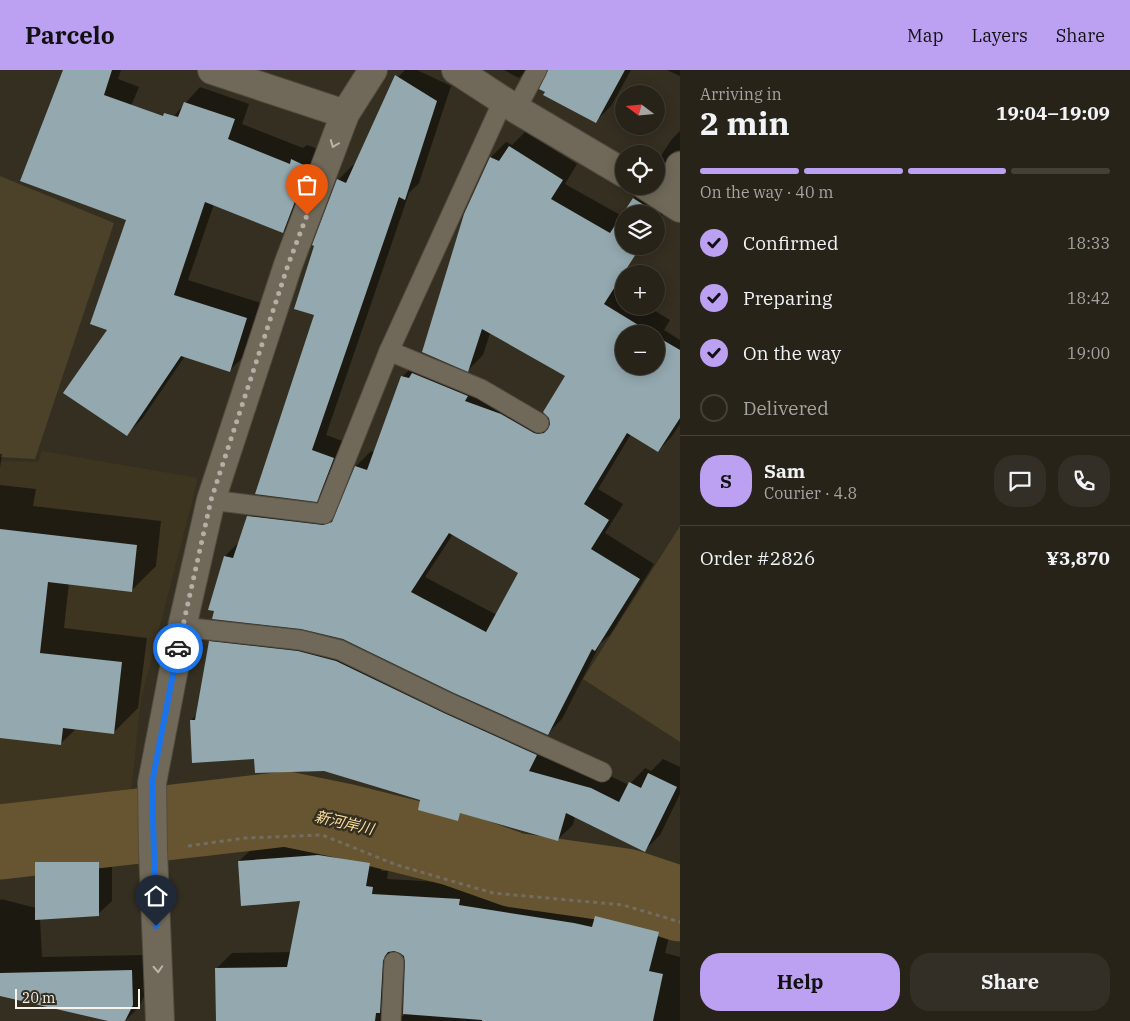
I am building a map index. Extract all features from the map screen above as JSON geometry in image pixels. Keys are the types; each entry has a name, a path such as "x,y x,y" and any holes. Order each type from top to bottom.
{"street":[{"path":"212,70 345,114"},
{"path":"160,1021 152,850 152,783 182,627 211,500 288,265 345,114 373,70"},
{"path":"456,70 510,105 615,168"},
{"path":"664,198 680,166"}],"lane":[{"path":"211,500 324,514 389,351 510,105 537,70"},
{"path":"389,351 481,389 538,423"},
{"path":"182,627 300,640 340,650 449,703 602,772"},
{"path":"391,1021 394,962"}],"path":[{"path":"152,850 245,838 322,835 397,865 493,893 623,905 680,922"}],"shaded area":[{"path":"0,176 114,223 35,459 0,457"},
{"path":"42,451 198,478 141,699 130,802 78,810 26,814 0,810 0,461 38,462"},
{"path":"680,526 680,742 583,679"}],"building":[{"path":"63,70 112,70 104,95 163,116 164,113 178,117 184,102 235,119 228,139 290,164 291,159 308,167 283,233 205,202 174,295 247,318 230,372 181,356 127,436 63,393 107,330 90,324 126,220 20,181"},
{"path":"548,70 625,70 615,85 596,123 543,95 545,92 539,89"},
{"path":"395,75 437,101 405,200 399,197 312,450 334,458 317,502 255,494 314,315 294,309 314,246 312,245 337,179 346,183"},
{"path":"509,146 563,180 551,199 610,233 615,225 615,255 635,255 629,265 615,265 615,287 604,304 615,311 615,315 622,315 638,325 615,325 615,375 665,375 665,341 680,350 680,418 658,452 627,433 584,504 609,520 591,549 640,579 595,651 592,649 548,735 454,693 343,639 301,629 212,619 214,611 208,610 224,556 233,558 247,516 323,525 332,522 355,466 367,470 401,376 409,378 412,373 468,396 465,401 501,414 534,433 544,433 548,429 550,424 549,418 543,412 565,376 482,329 468,372 422,352 464,214 490,157 499,161","holes":["449,533 518,573 486,632 411,592"]},
{"path":"633,198 644,205 628,205"},
{"path":"0,529 137,545 132,592 48,582 40,653 122,662 114,734 63,728 61,745 0,738"},
{"path":"209,641 298,651 336,661 537,755 529,771 591,788 619,802 629,782 641,788 648,773 677,787 645,852 566,813 558,841 460,813 458,821 418,810 420,800 324,771 255,773 254,759 192,763 190,720 195,720"},
{"path":"318,855 370,863 366,886 373,887 372,894 460,899 459,905 592,927 595,916 659,932 649,971 663,974 653,1021 482,1021 403,1014 405,962 404,956 394,951 388,952 383,961 380,1013 376,1013 375,1021 216,1021 215,968 287,967 300,901 241,906 238,861"},
{"path":"35,862 99,862 99,916 35,920"},
{"path":"132,970 133,1005 125,1021 108,1021 0,996 0,973"}],"waterway":[{"name":"新河岸川","path":"0,842 286,809 344,821 452,848 514,870 626,886 680,904"}],"way so far":[{"path":"178,648 211,500 288,265 307,215"}],"route":[{"path":"156,926 152,850 152,783 178,648"}]}
